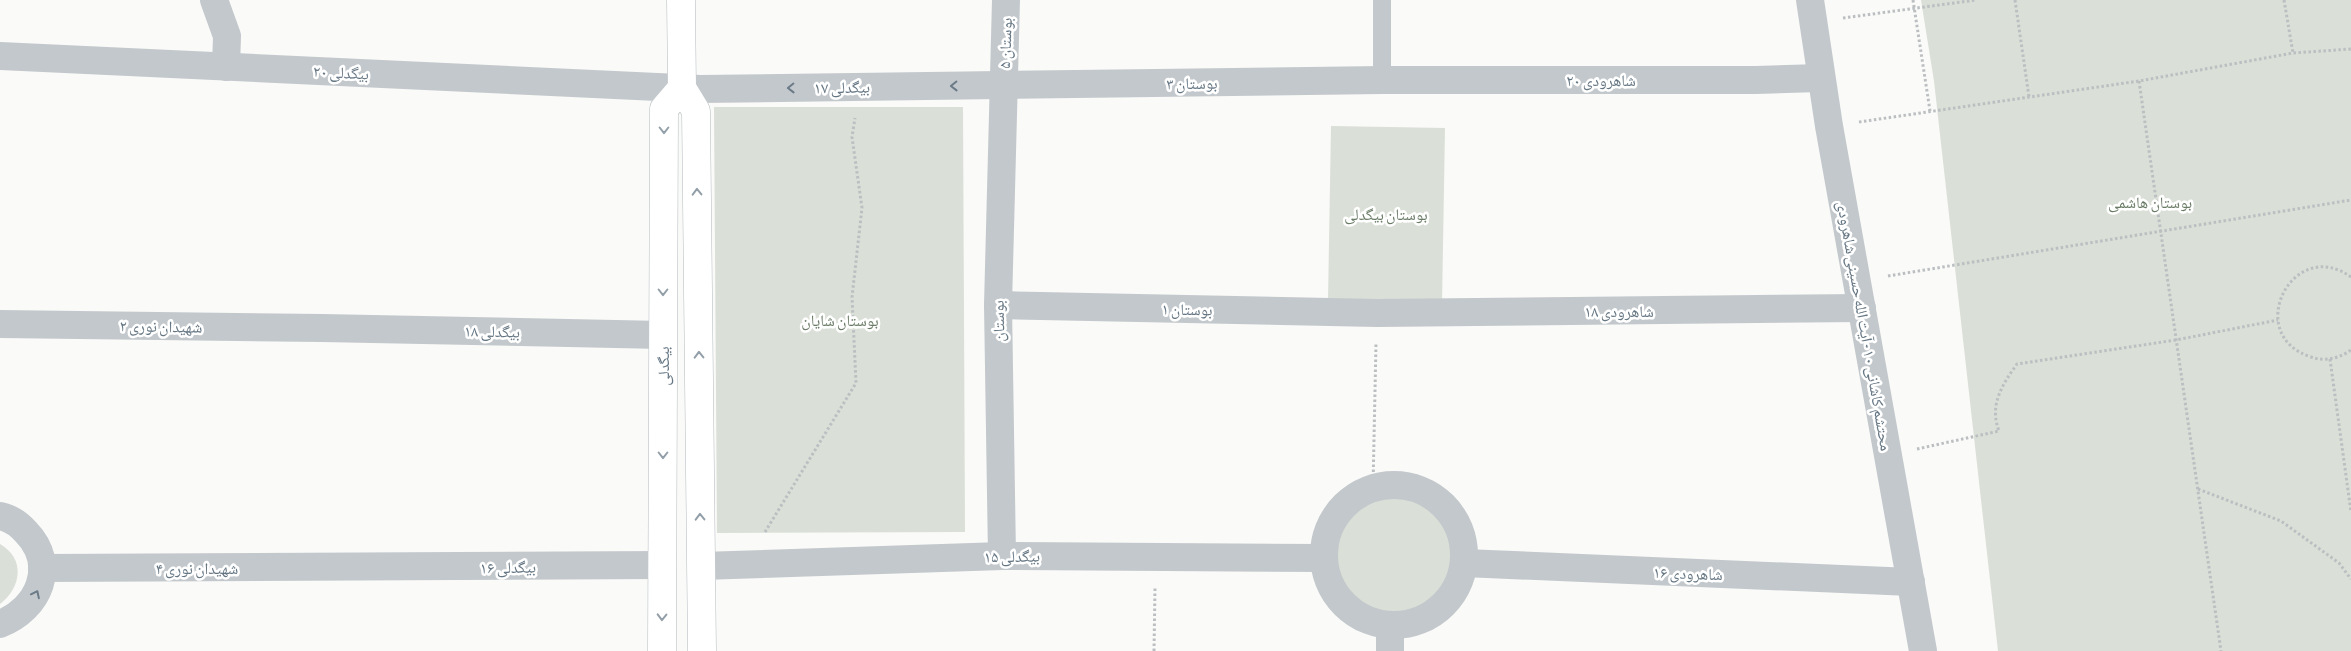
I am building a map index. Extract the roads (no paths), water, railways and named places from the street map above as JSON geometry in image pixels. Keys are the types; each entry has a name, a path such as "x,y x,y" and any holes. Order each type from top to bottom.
{"main road":[{"path":"680,0 682,88 696,111 702,651"},
{"name":"بیگدلی","path":"662,651 664,109 682,88"},
{"path":"663,565 701,566"}],"street":[{"path":"214,0 227,36 226,67"},
{"name":"بوستان ۵","path":"1003,86 1006,0"},
{"name":"محتشم کاشانی ۱۰ - آیت الله حسینی شاهرودی","path":"1812,11 1820,78 1923,651"},
{"name":"بیگدلی ۲۰","path":"0,56 682,88"},
{"name":"شاهرودی ۲۰","path":"1382,80 1756,80 1820,78"},
{"name":"بوستان ۳","path":"1003,86 1382,80"},
{"name":"بیگدلی ۱۷","path":"682,88 1003,86"},
{"name":"بوستان","path":"1002,556 998,305 1003,86"},
{"name":"بوستان ۱","path":"998,305 1377,313"},
{"name":"شاهرودی ۱۸","path":"1377,313 1862,308"},
{"name":"شهیدان نوری ۲","path":"0,324 322,328"},
{"name":"بیگدلی ۱۸","path":"322,328 663,335"},
{"path":"1396,484 1419,489 1439,500 1454,518 1463,540 1464,563 1458,586 1444,605 1425,618 1403,625 1390,638 1379,624 1358,616 1340,601 1328,580 1323,558 1326,535 1336,514 1352,498 1373,487 1396,484"},
{"path":"0,516 21,526 33,539 41,556 42,568 38,592 28,607 14,618 0,624"},
{"name":"بیگدلی ۱۵","path":"701,566 1002,556 1323,558"},
{"name":"شاهرودی ۱۶","path":"1464,563 1911,582"},
{"name":"بیگدلی ۱۶","path":"352,568 663,565"},
{"name":"شهیدان نوری ۴","path":"42,568 352,568"}],"lane":[{"path":"1382,0 1382,80"}],"park label":[{"name":"بوستان هاشمی","path":"2150,202"},
{"name":"بوستان بیگدلی","path":"1386,214"},
{"name":"بوستان شایان","path":"840,320"}]}
